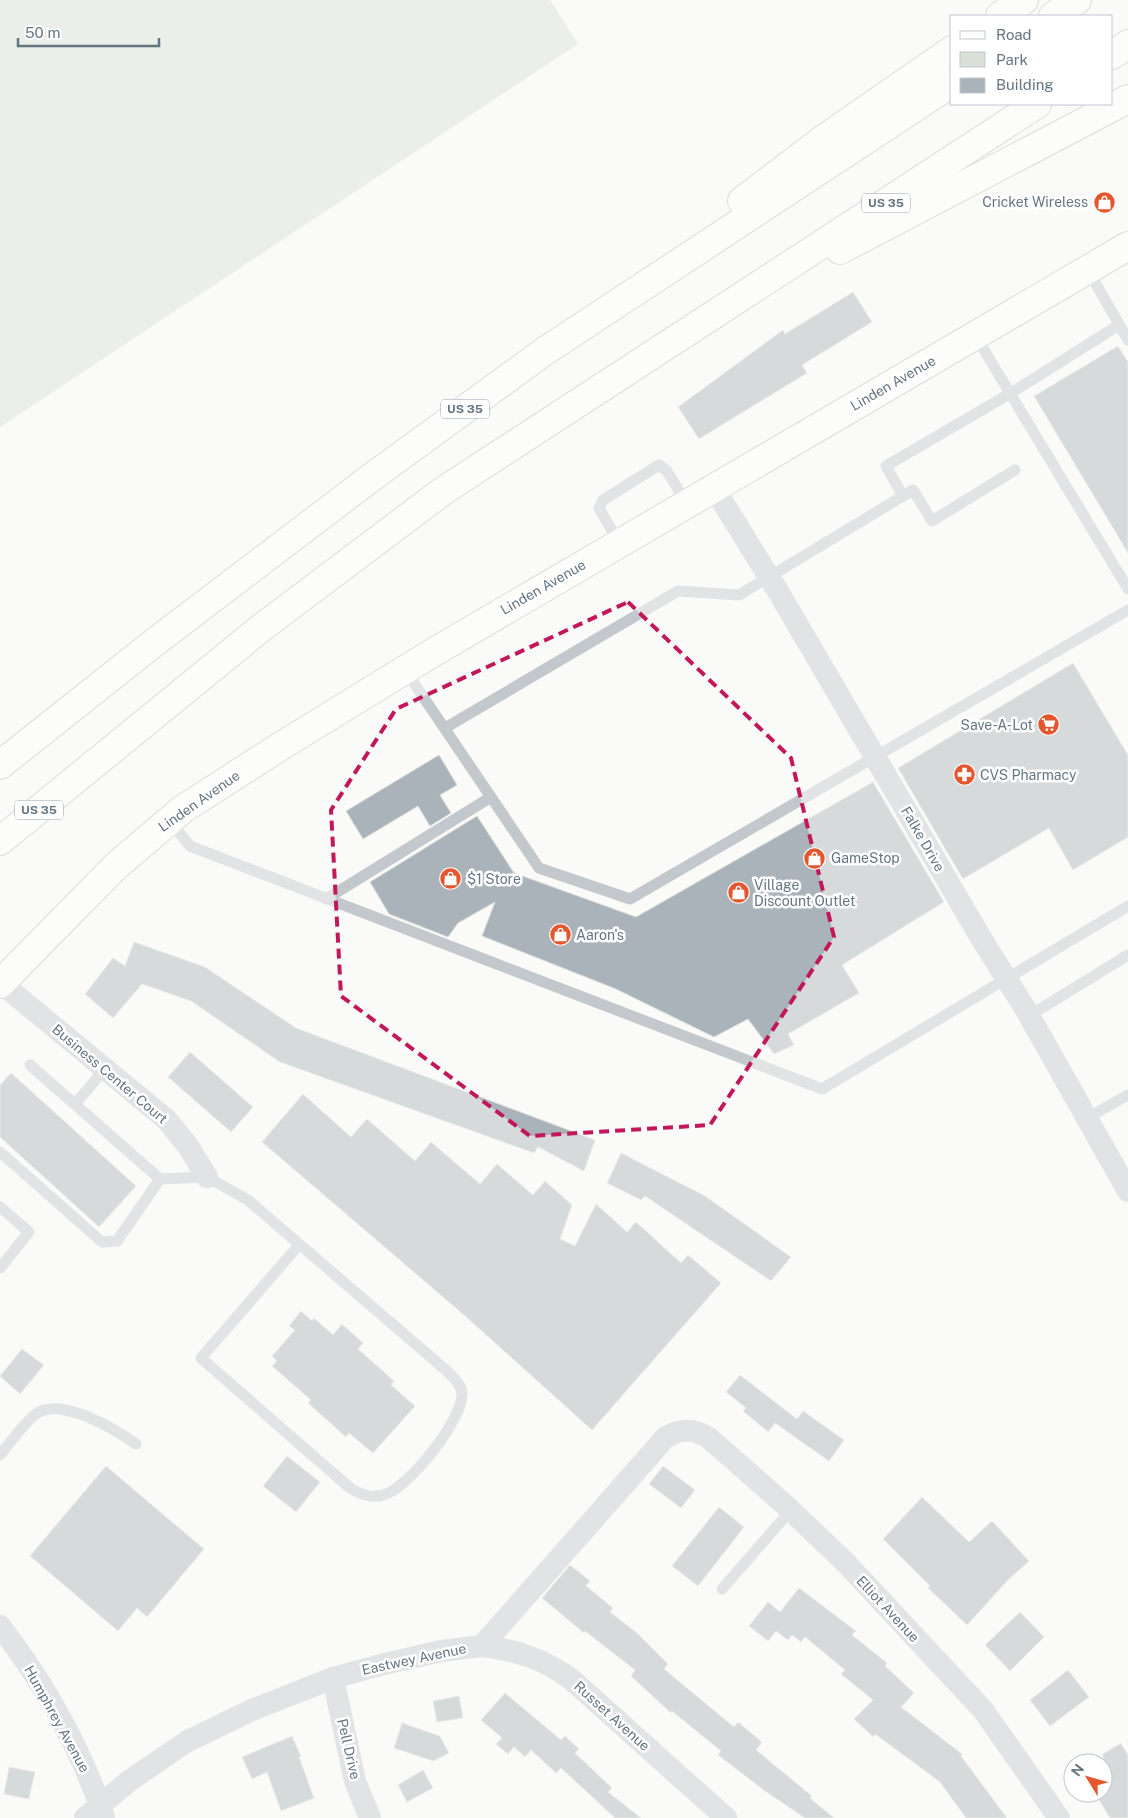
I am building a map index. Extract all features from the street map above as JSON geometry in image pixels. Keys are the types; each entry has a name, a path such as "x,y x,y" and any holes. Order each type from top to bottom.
{"main road":[{"path":"1002,15 1024,0"},
{"path":"1054,15 1077,0"},
{"path":"1113,54 1128,44"},
{"path":"545,351 825,138 950,51"},
{"name":"US 35","path":"0,765 155,642 372,477 545,351 950,84"},
{"path":"735,302 874,234 1128,99"},
{"name":"US 35","path":"0,841 261,628 442,491 1035,105"},
{"name":"Linden Avenue","path":"0,984 92,888 140,843 169,820 281,746 405,669 1128,246"}],"street":[{"name":"Falke Drive","path":"714,488 1029,1016 1128,1191"},
{"name":"Business Center Court","path":"0,984 167,1120 188,1146 207,1177"},
{"name":"Elliot Avenue","path":"688,1430 700,1432 709,1438 791,1510 845,1562 983,1710 1059,1818"},
{"name":"Eastwey Avenue","path":"96,1814 186,1742 252,1710 333,1678 422,1656 482,1646 665,1438 674,1432 688,1430"},
{"name":"Humphrey Avenue","path":"4,1639 30,1668 82,1759 96,1814"},
{"name":"Russet Avenue","path":"482,1646 510,1649 532,1656 565,1674 726,1818"},
{"name":"Pell Drive","path":"333,1678 355,1781 370,1818"}],"lane":[{"path":"1088,270 1128,340"},
{"path":"903,496 886,466 1010,394 1119,325"},
{"path":"976,336 1128,589"},
{"path":"619,544 599,508 603,500 659,465 667,471 687,504"},
{"path":"445,728 678,591 739,595 914,490 932,521 1015,470"},
{"path":"405,669 539,868 630,899 1128,610"},
{"path":"326,899 491,797"},
{"path":"169,820 190,846 822,1089 1128,906"},
{"path":"1029,1016 1128,955"},
{"path":"30,1065 160,1179 207,1177 248,1200 298,1246 447,1371 457,1382 462,1391 457,1417 409,1478 387,1494 373,1497 362,1495 350,1488 200,1358 298,1246"},
{"path":"75,1104 105,1069"},
{"path":"1087,1118 1128,1095"},
{"path":"0,1152 102,1242 117,1241 160,1179"},
{"path":"0,1207 29,1232 0,1268"},
{"path":"0,1455 37,1413 62,1407 116,1430 136,1444"},
{"path":"722,1589 791,1510"}],"highlighted area":[{"path":"628,602 791,758 834,937 710,1125 530,1136 341,996 331,810 396,709"}],"green space":[{"path":"0,0 550,0 578,44 0,427"}],"building":[{"path":"853,292 872,322 802,365 807,373 699,439 678,407 783,330 785,334"},
{"path":"1118,346 1128,362 1128,553 1034,396"},
{"path":"1073,663 1128,755 1128,837 1073,870 1049,828 963,879 898,768"},
{"path":"439,755 457,785 440,795 451,813 430,826 418,806 363,839 346,811"},
{"path":"873,782 944,902 842,965 859,993 788,1034 794,1045 774,1054 748,1019 714,1037 616,989 482,936 495,902 458,923 448,937 389,914 370,882 477,816 514,873 636,917"},
{"path":"134,942 205,967 296,1028 595,1140 584,1171 538,1147 534,1153 280,1062 191,1001 142,984 113,1018 85,994 113,958 125,966"},
{"path":"190,1052 253,1107 231,1132 168,1077"},
{"path":"11,1073 136,1186 99,1227 0,1137 0,1085"},
{"path":"303,1094 351,1137 367,1119 415,1161 431,1142 480,1184 497,1164 533,1195 545,1181 572,1205 560,1239 575,1246 596,1204 627,1232 636,1222 681,1263 688,1255 721,1283 592,1430 464,1315 262,1142"},
{"path":"621,1153 705,1196 791,1257 771,1281 645,1196 641,1200 607,1183"},
{"path":"301,1311 312,1321 314,1318 333,1335 342,1324 363,1343 358,1349 394,1381 391,1385 415,1406 373,1453 349,1433 346,1437 308,1403 311,1400 272,1366 277,1361 272,1356 295,1330 289,1326"},
{"path":"22,1349 44,1365 20,1394 0,1376"},
{"path":"740,1375 797,1419 803,1411 844,1440 829,1461 775,1423 768,1432 743,1411 746,1408 726,1392"},
{"path":"287,1456 320,1482 296,1512 263,1486"},
{"path":"106,1466 204,1549 147,1617 137,1608 118,1631 30,1556"},
{"path":"663,1466 695,1490 681,1508 649,1484"},
{"path":"922,1497 969,1542 992,1521 1029,1561 1007,1581 967,1625 928,1588 930,1586 883,1539"},
{"path":"719,1507 744,1527 698,1586 672,1566"},
{"path":"570,1565 590,1581 586,1586 613,1608 610,1612 637,1633 668,1664 664,1669 734,1727 738,1722 762,1742 756,1750 812,1796 810,1798 834,1818 805,1818 765,1791 718,1755 721,1751 672,1711 671,1713 631,1676 635,1670 585,1631 584,1633 542,1598"},
{"path":"799,1588 856,1631 852,1635 887,1663 885,1666 914,1693 901,1707 962,1754 961,1756 1007,1818 966,1818 940,1782 875,1734 873,1737 854,1719 873,1700 841,1674 845,1670 805,1637 801,1642 792,1635 788,1640 776,1631 768,1641 749,1626 768,1602 780,1612"},
{"path":"1020,1612 1044,1637 1010,1671 985,1645"},
{"path":"1068,1670 1089,1697 1050,1726 1030,1700"},
{"path":"505,1693 561,1740 565,1736 579,1749 575,1753 612,1788 608,1792 641,1818 615,1818 561,1768 556,1773 531,1750 525,1757 514,1747 508,1754 496,1744 502,1738 481,1720"},
{"path":"459,1696 463,1718 437,1722 433,1701"},
{"path":"402,1723 440,1736 449,1753 433,1761 394,1748"},
{"path":"292,1736 301,1756 299,1757 314,1798 281,1811 267,1772 252,1779 242,1757"},
{"path":"1121,1743 1128,1755 1128,1818 1110,1818 1101,1803 1113,1803 1113,1753 1105,1753"},
{"path":"9,1767 35,1772 29,1799 4,1794"},
{"path":"423,1770 433,1788 407,1802 398,1785"}],"place":[{"name":"Cricket Wireless","path":"1104,202"},
{"name":"Save-A-Lot","path":"1049,725"},
{"name":"CVS Pharmacy","path":"964,775"},
{"name":"GameStop","path":"815,858"},
{"name":"$1 Store","path":"451,879"},
{"name":"Village Discount Outlet","path":"738,893"},
{"name":"Aaron's","path":"560,935"}]}
